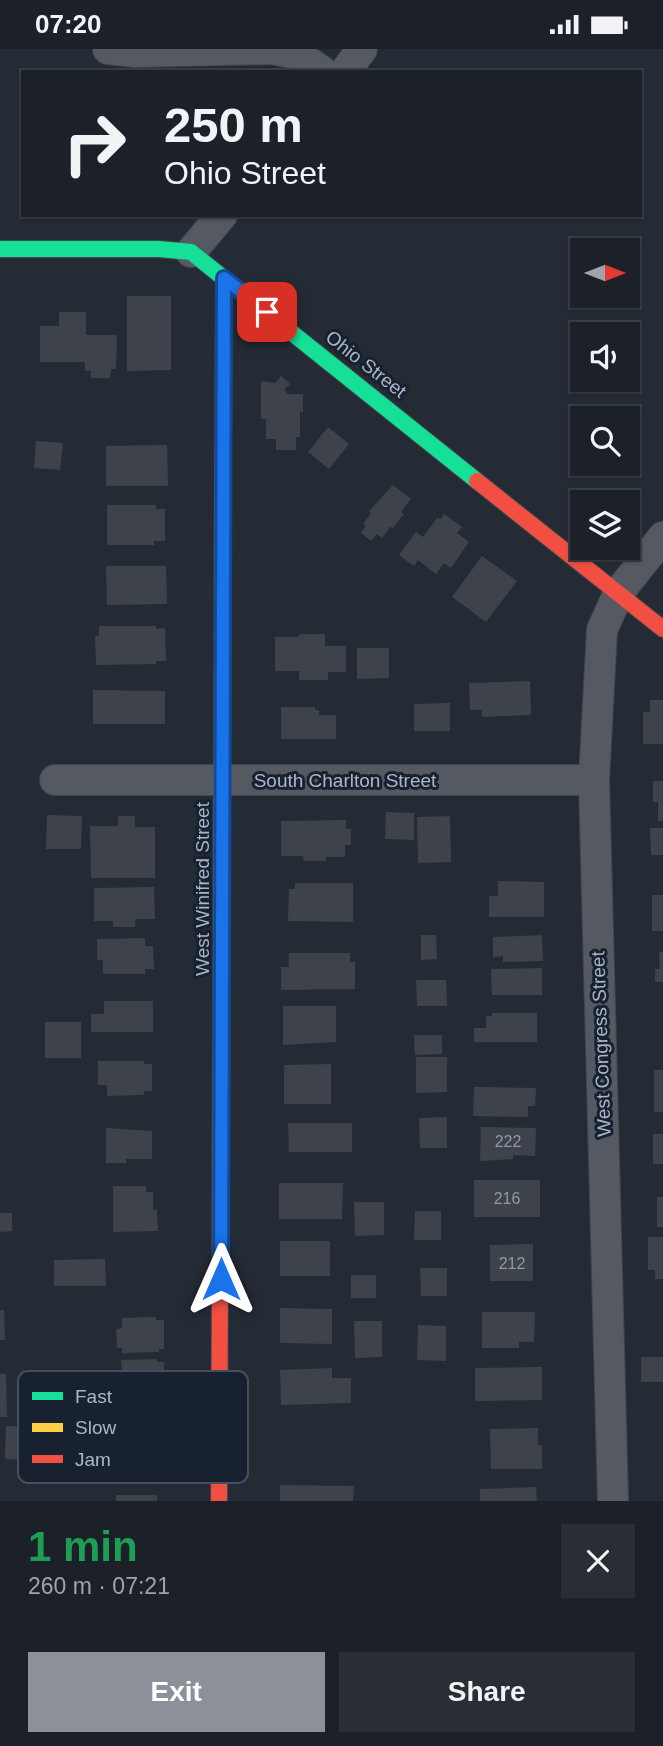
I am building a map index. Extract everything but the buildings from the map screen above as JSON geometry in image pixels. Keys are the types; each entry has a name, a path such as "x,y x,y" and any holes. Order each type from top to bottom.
{"street":[{"path":"108,49 136,52 272,49 297,54 320,70"},
{"path":"346,70 362,49"},
{"path":"0,249 159,249 191,252 220,217"},
{"name":"Ohio Street","path":"191,252 619,591 663,629"},
{"name":"West Winifred Street","path":"220,1371 224,278"},
{"name":"West Congress Street","path":"612,1501 594,780 602,630 619,591 663,537"},
{"name":"South Charlton Street","path":"55,780 594,780"},
{"name":"West Winifred Street","path":"219,1483 219,1501"}],"traffic: fast":[{"path":"0,249 159,249 191,252 477,481"}],"traffic: slow":[{"path":"221,1032 223,435"}],"traffic: jam":[{"path":"223,435 224,278"},
{"path":"477,481 663,629"},
{"path":"220,1371 221,1032"},
{"path":"219,1483 219,1501"}],"route":[{"path":"221,1279 224,278 267,312"}]}
